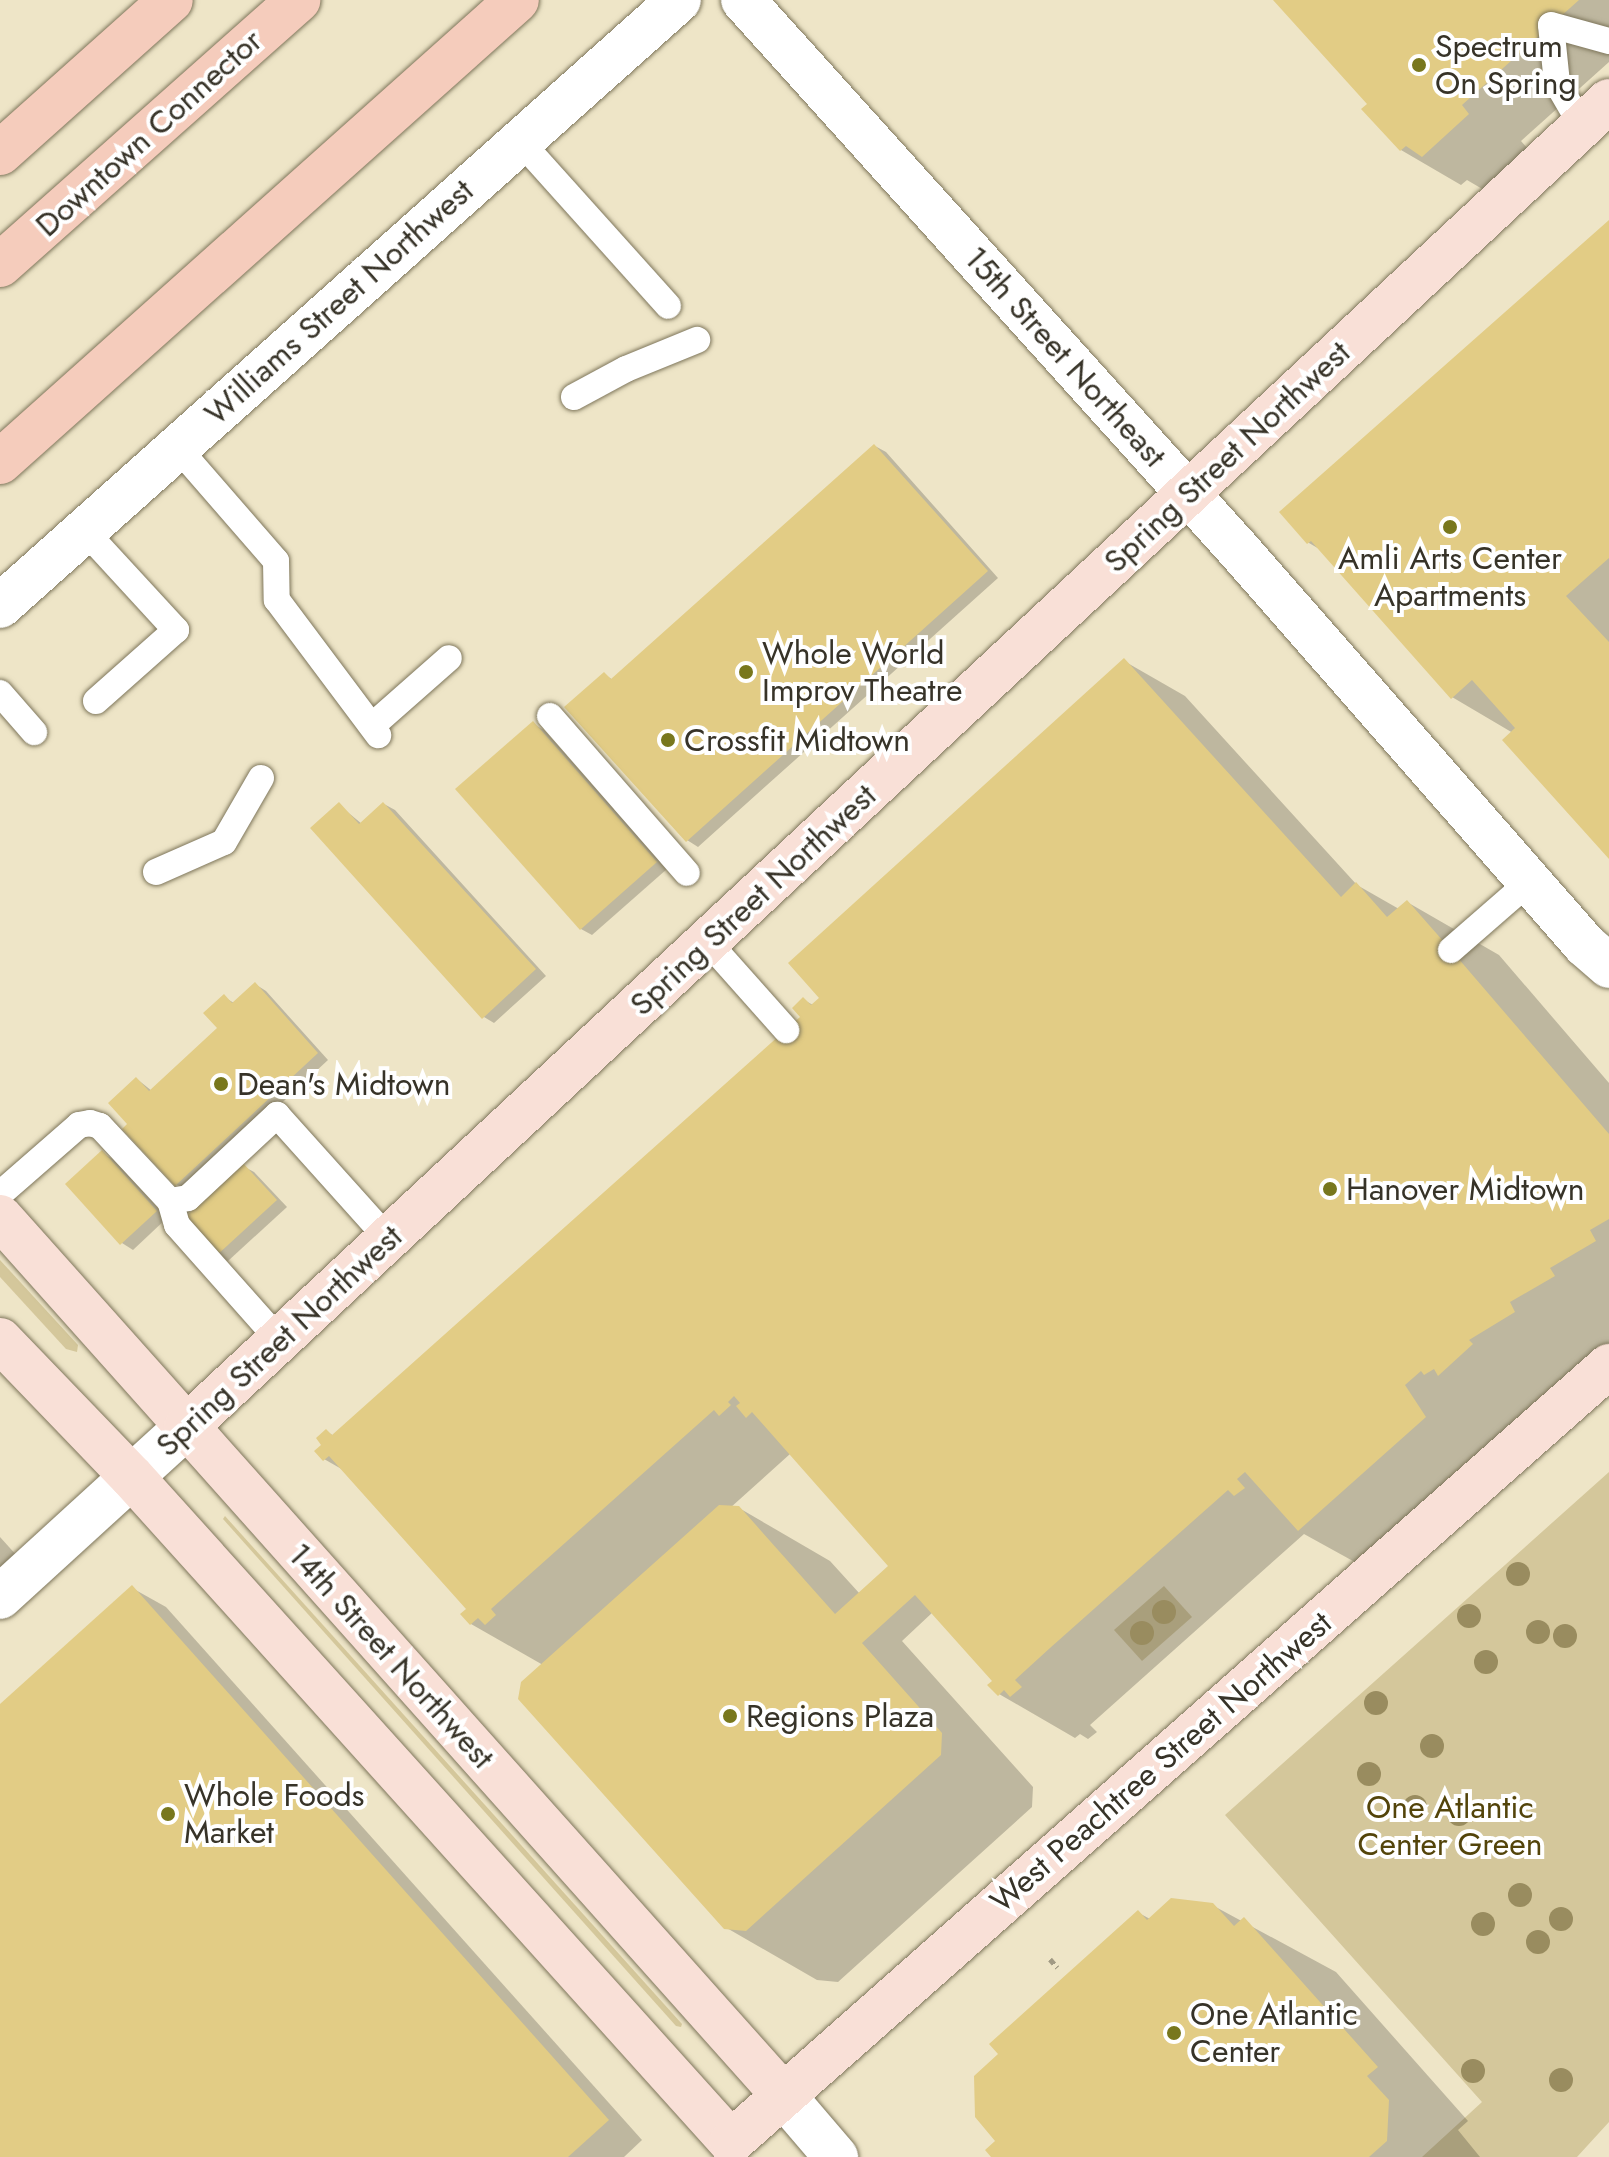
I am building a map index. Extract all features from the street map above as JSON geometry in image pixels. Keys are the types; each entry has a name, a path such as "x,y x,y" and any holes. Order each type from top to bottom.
{"highway":[{"path":"0,153 171,0"},
{"name":"Downtown Connector","path":"0,265 298,0"},
{"path":"0,462 517,0"}],"main road":[{"name":"Spring Street Northwest","path":"186,1427 1596,114"},
{"name":"14th Street Northwest","path":"0,1217 783,2095"},
{"path":"0,1340 131,1476 730,2152"},
{"name":"West Peachtree Street Northwest","path":"730,2152 783,2095 1609,1366"}],"street":[{"name":"Williams Street Northwest","path":"0,606 679,0"},
{"name":"15th Street Northeast","path":"743,0 1188,493 1585,945 1609,966"},
{"name":"Spring Street Northwest","path":"0,1597 186,1427"},
{"path":"783,2095 836,2157"}],"lane":[{"path":"1596,114 1557,83 1551,25 1609,41"},
{"path":"521,142 668,306"},
{"path":"574,397 626,369 697,340"},
{"path":"177,447 276,561 277,600 376,730 449,658"},
{"path":"84,530 176,630 96,701"},
{"path":"0,693 34,732"},
{"path":"550,716 687,873"},
{"path":"156,872 224,842 261,778"},
{"path":"1451,950 1530,881"},
{"path":"708,942 786,1030"},
{"path":"170,1201 188,1198 277,1115 389,1240"},
{"path":"0,1194 79,1125 90,1123 100,1126 170,1201 177,1225 280,1341"}],"path":[{"path":"1050,1959 1057,1967"}],"green space":[{"path":"0,1260 78,1345 77,1352 66,1349 0,1277"},
{"name":"One Atlantic Center Green","path":"1609,1472 1609,2122 1577,2157 1422,2157 1482,2102 1225,1815"},
{"path":"225,1516 682,2024 681,2027 676,2026 223,1519"},
{"path":"1164,1586 1192,1617 1142,1661 1114,1630"}],"building":[{"name":"Spectrum On Spring","path":"1273,0 1579,0 1462,105 1469,114 1422,157 1406,146 1400,151 1361,109 1367,104"},
{"name":"Amli Arts Center Apartments","path":"1609,220 1609,558 1566,596 1609,642 1609,859 1502,740 1515,728 1472,680 1451,699 1311,541 1307,544 1279,512"},
{"path":"874,444 988,571 686,842 564,707 604,672 611,679"},
{"path":"1124,658 1341,897 1356,882 1387,917 1407,900 1451,950 1609,1134 1609,1219 1590,1230 1596,1241 1550,1268 1555,1276 1510,1302 1515,1312 1469,1340 1473,1344 1438,1376 1434,1369 1424,1375 1421,1371 1405,1385 1426,1417 1298,1531 1245,1472 1237,1479 1245,1488 1234,1496 1228,1490 1050,1648 1015,1680 1022,1687 1010,1697 1004,1690 998,1696 987,1685 992,1681 915,1595 862,1643 942,1733 941,1755 746,1931 724,1929 518,1699 521,1682 719,1505 739,1506 835,1614 888,1566 752,1412 746,1418 736,1406 740,1403 734,1396 728,1402 731,1405 719,1416 714,1410 491,1609 496,1615 485,1625 478,1618 470,1625 460,1614 466,1609 329,1456 323,1461 314,1451 321,1445 316,1438 326,1429 332,1435 800,1017 792,1008 803,997 811,1005 819,998 788,963"},
{"path":"533,721 657,862 580,930 455,789"},
{"path":"339,802 359,824 383,802 536,969 482,1019 310,828"},
{"name":"Dean's Midtown","path":"255,982 318,1053 175,1186 122,1129 127,1124 108,1103 136,1077 149,1091 217,1028 203,1013 224,994 232,1003"},
{"path":"102,1150 157,1211 120,1245 65,1184"},
{"path":"243,1163 277,1200 216,1256 182,1220"},
{"name":"Whole Foods Market","path":"132,1585 609,2120 568,2157 0,2157 0,1704"},
{"name":"One Atlantic Center","path":"1171,1898 1213,1903 1234,1926 1244,1917 1378,2067 1367,2076 1389,2100 1387,2141 1369,2157 991,2157 985,2150 995,2141 975,2117 974,2076 998,2054 989,2044 1138,1910 1147,1920"}],"place":[{"name":"Spectrum On Spring","path":"1419,65"},
{"name":"Amli Arts Center Apartments","path":"1450,527"},
{"name":"Whole World Improv Theatre","path":"746,672"},
{"name":"Crossfit Midtown","path":"668,740"},
{"name":"Dean's Midtown","path":"221,1084"},
{"name":"Hanover Midtown","path":"1330,1189"},
{"name":"Regions Plaza","path":"730,1716"},
{"name":"Whole Foods Market","path":"168,1814"},
{"name":"One Atlantic Center","path":"1174,2033"}]}
